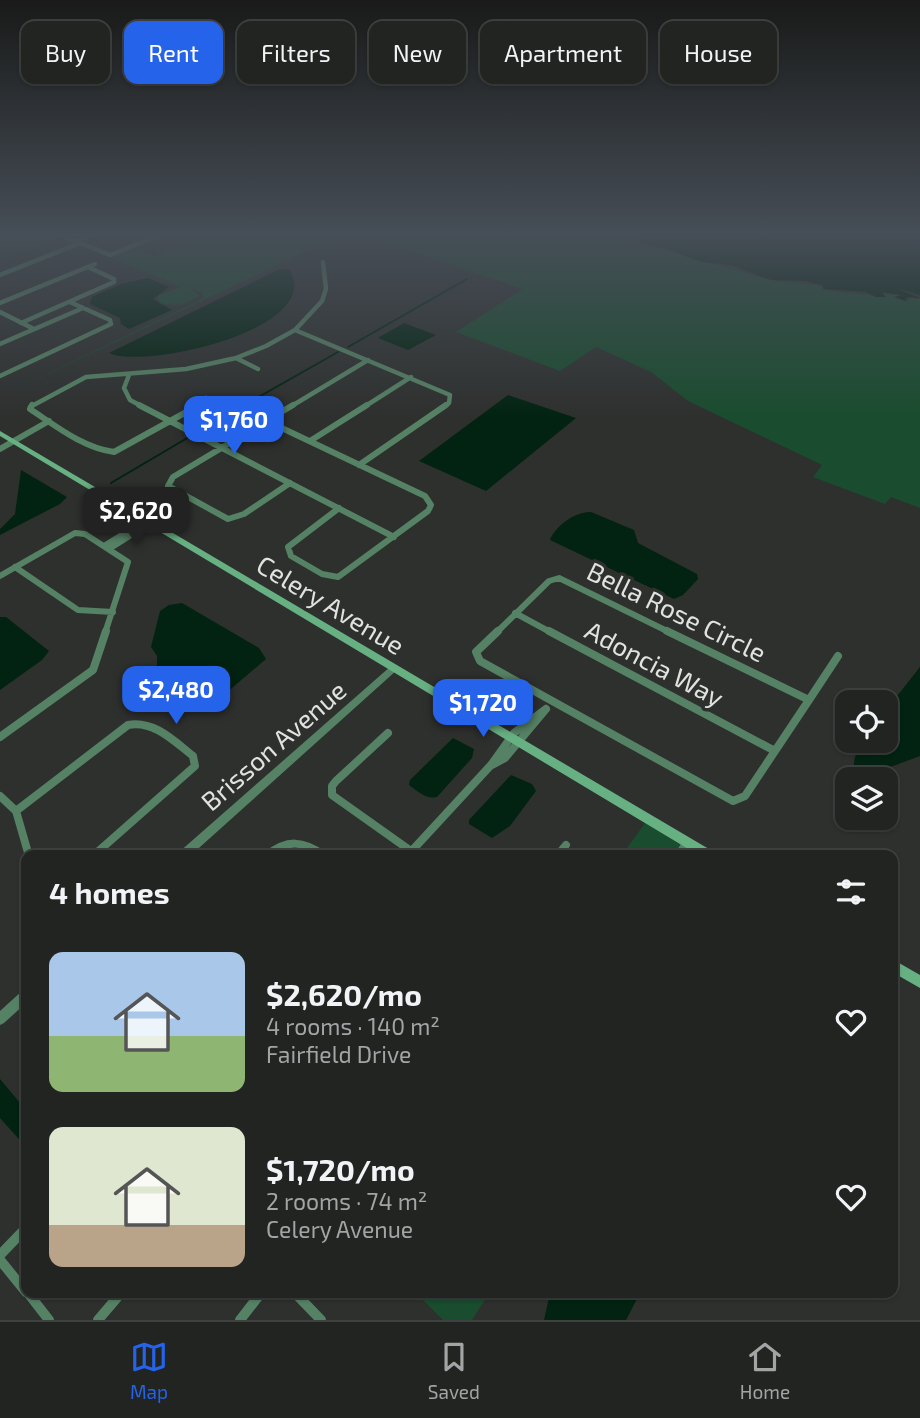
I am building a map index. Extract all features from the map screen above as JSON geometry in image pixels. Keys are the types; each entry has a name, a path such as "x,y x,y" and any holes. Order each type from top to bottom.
{"main road":[{"name":"Celery Avenue","path":"0,433 17,440 147,522 700,850"},
{"path":"898,969 920,982"}],"street":[{"path":"0,303 18,296"},
{"path":"21,323 84,296"},
{"path":"206,398 171,422 121,449 108,452 30,409 33,402 86,377 186,369 236,358 295,330 324,296"},
{"path":"0,376 111,324 110,320 70,302"},
{"path":"0,344 83,308"},
{"path":"0,312 34,329"},
{"path":"295,330 446,392 451,400 359,465"},
{"path":"236,358 258,369"},
{"path":"290,483 244,514 228,519 168,486 173,477 368,360"},
{"path":"129,375 125,394 171,422 394,537"},
{"path":"310,442 411,377"},
{"path":"267,421 429,500 428,510 338,577 322,574 291,556 288,547 292,541 339,508"},
{"path":"0,449 52,423"},
{"path":"106,547 147,522"},
{"path":"0,576 75,533 85,534 128,562 93,670 0,737"},
{"path":"15,567 78,610 113,612"},
{"name":"Bella Rose Circle","path":"809,700 566,580 549,581 478,648 477,657 552,702 733,801 745,796 809,700 838,656"},
{"name":"Adoncia Way","path":"514,613 775,751"},
{"name":"Brisson Avenue","path":"188,850 394,668"},
{"path":"416,850 491,765 505,758 516,740 552,702"},
{"path":"16,811 128,725 149,724 193,756 195,766 100,850"},
{"path":"388,733 335,781 332,795 407,850"},
{"path":"0,796 16,811 27,850"},
{"path":"272,850 276,846 293,841 302,841 316,850"},
{"path":"682,850 687,842"},
{"path":"562,850 566,845"},
{"path":"0,1019 21,1000"},
{"path":"21,1234 0,1258 21,1284"},
{"path":"32,1298 49,1320"},
{"path":"98,1320 117,1298"},
{"path":"240,1320 257,1298"},
{"path":"300,1298 321,1320"}],"shaded area":[{"path":"158,296 200,296 181,305 160,304"},
{"path":"158,296 153,299 172,310 129,329 121,324 120,318 90,304 92,297"},
{"path":"203,296 213,296 0,397 204,298"},
{"path":"226,296 291,296 282,310 258,326 227,340 192,350 158,355 129,357 109,353"},
{"path":"513,296 897,296 893,297 908,302 909,298 920,299 920,508 891,497 885,504 813,477 822,465 688,401 651,372 596,347 560,371 456,332"},
{"path":"914,296 920,298 908,297 905,301 895,297"},
{"path":"404,323 436,335 408,350 378,338"},
{"path":"508,395 576,418 486,491 419,461"},
{"path":"21,470 67,497 60,504 0,535 0,529 15,514"},
{"path":"591,512 634,530 638,543 697,574 698,579 683,595 674,599 550,540 567,520"},
{"path":"182,603 259,648 266,659 226,693 210,698 157,668 157,656 151,647 160,611 169,605"},
{"path":"0,617 6,617 49,651 42,660 0,690"},
{"path":"920,667 920,756 890,767 854,767 857,753 898,753 898,695"},
{"path":"453,738 474,749 472,758 437,797 426,796 409,785 410,780"},
{"path":"511,775 532,784 536,791 510,826 492,838 469,824 469,820"},
{"path":"646,822 682,843 677,850 625,850"},
{"path":"0,1079 21,1104 21,1141 0,1118"},
{"path":"421,1298 486,1298 472,1320 443,1320"},
{"path":"549,1298 637,1298 626,1320 544,1320"}],"waterway":[{"path":"348,347 438,296"},
{"path":"202,429 338,352"},
{"path":"111,483 189,437"}]}
